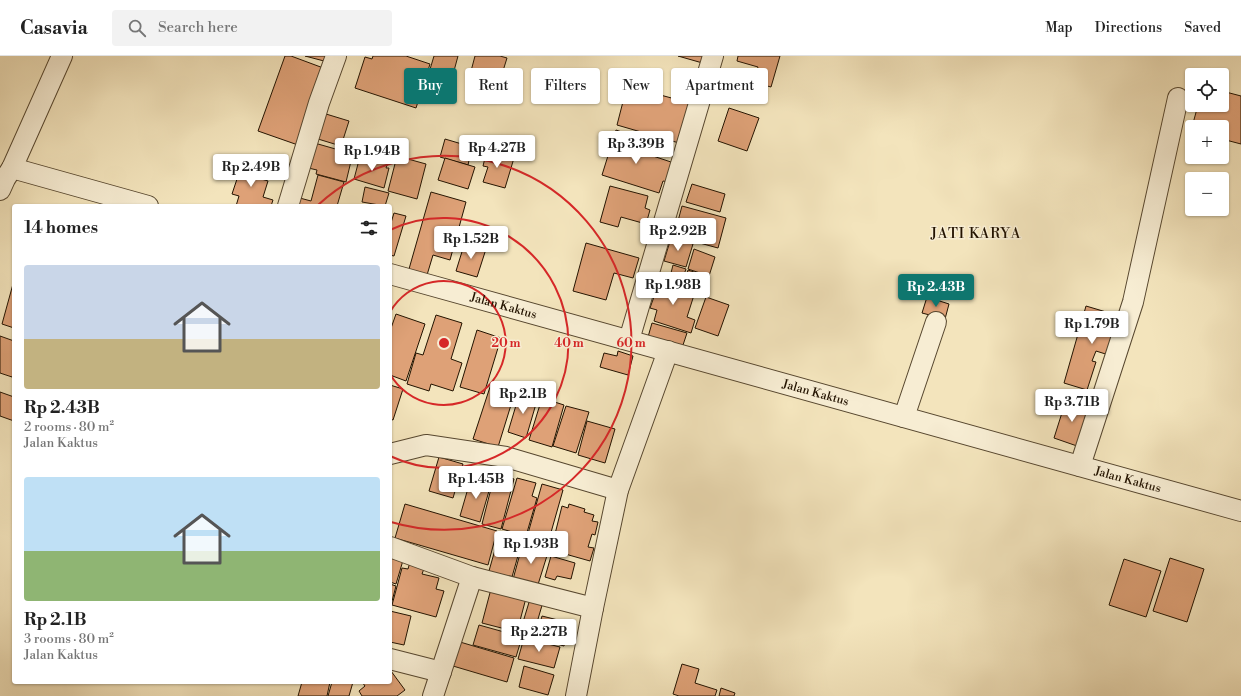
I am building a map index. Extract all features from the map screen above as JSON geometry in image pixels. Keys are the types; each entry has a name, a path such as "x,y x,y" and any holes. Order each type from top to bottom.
{"street":[{"path":"62,56 4,179 137,204"},
{"path":"289,204 319,103 336,56"},
{"path":"629,340 712,56"},
{"path":"1080,466 1133,302 1178,98"},
{"name":"Jalan Kaktus","path":"392,275 1241,511"},
{"path":"904,417 936,322"},
{"path":"576,696 618,490 668,351"},
{"path":"392,454 426,445 506,457 618,490"},
{"path":"392,548 472,577 593,608"},
{"path":"434,696 440,672 472,577"},
{"path":"392,660 440,672"}],"building":[{"path":"285,56 291,56 326,69 298,145 258,131"},
{"path":"305,56 325,56 324,61"},
{"path":"373,56 406,56 430,64 429,68 404,68 404,104 417,104 416,108 355,88 365,57 372,59"},
{"path":"434,56 458,56 455,68 430,68"},
{"path":"475,56 500,56 507,58 504,68 472,68"},
{"path":"678,56 708,56 706,64"},
{"path":"738,56 780,56 771,87 768,86 768,68 758,68 737,61"},
{"path":"1229,93 1241,96 1241,144 1229,141 1229,120 1194,120 1196,112 1229,112"},
{"path":"663,96 671,98 671,104 690,104 679,143 617,125 622,104 663,104"},
{"path":"729,108 759,118 747,151 718,141"},
{"path":"326,114 349,121 341,146 318,139"},
{"path":"616,130 636,137 632,149 674,163 668,182 663,181 659,193 602,175"},
{"path":"445,139 472,147 468,165 440,157"},
{"path":"311,142 346,152 345,156 352,157 346,182 316,174 317,170 304,167"},
{"path":"487,150 514,158 505,188 483,182 488,167 483,166"},
{"path":"397,156 426,164 417,199 388,191"},
{"path":"365,157 388,163 386,168 389,168 384,188 354,179 359,160 364,161"},
{"path":"445,158 475,167 468,189 438,180"},
{"path":"242,164 261,170 258,178 268,181 263,197 273,200 272,204 237,204 239,196 232,194"},
{"path":"318,175 344,182 338,204 294,204 296,197 311,201"},
{"path":"692,184 725,194 720,212 686,202"},
{"path":"610,186 648,196 645,208 650,210 646,224 621,217 618,227 600,222"},
{"path":"365,187 389,193 386,204 362,202"},
{"path":"431,192 466,202 450,260 433,255 427,275 409,269"},
{"path":"682,206 726,218 718,248 674,236"},
{"path":"394,213 406,216 394,256 392,256 392,220"},
{"path":"671,238 693,244 686,267 664,261"},
{"path":"465,242 486,249 477,277 456,271"},
{"path":"586,243 639,258 633,278 614,273 606,300 573,291"},
{"path":"694,249 715,257 709,276 688,269"},
{"path":"673,265 686,269 682,280 670,277"},
{"path":"688,270 709,277 703,294 683,287"},
{"path":"660,280 695,292 687,317 695,320 691,333 654,321 657,310 650,308"},
{"path":"12,288 12,327 2,324"},
{"path":"706,297 729,305 718,336 695,328"},
{"path":"927,297 949,304 945,319 922,313"},
{"path":"1086,306 1123,317 1112,356 1096,351 1092,361 1096,362 1087,390 1064,383"},
{"path":"396,314 425,324 406,381 392,376 392,325"},
{"path":"436,315 462,323 451,359 462,363 453,391 431,384 429,391 407,384 416,353 423,355"},
{"path":"652,323 687,333 680,354 646,344"},
{"path":"477,330 501,338 484,394 460,387"},
{"path":"0,336 12,340 12,377 0,373"},
{"path":"618,351 633,356 628,375 600,367 604,353 617,356"},
{"path":"491,384 515,392 498,447 473,439"},
{"path":"392,386 403,389 392,420"},
{"path":"0,392 12,396 12,420 0,416"},
{"path":"520,392 538,397 526,438 508,432"},
{"path":"542,398 564,405 552,447 529,440"},
{"path":"1066,400 1089,408 1077,446 1054,438"},
{"path":"566,406 589,412 576,453 553,446"},
{"path":"587,421 615,429 605,463 578,455"},
{"path":"439,457 463,464 453,498 429,491"},
{"path":"495,473 514,479 501,529 482,524"},
{"path":"471,478 491,484 480,522 460,516"},
{"path":"517,478 536,483 532,496 537,498 526,536 502,529"},
{"path":"542,484 563,490 548,543 527,537"},
{"path":"405,504 497,531 488,565 395,538"},
{"path":"569,504 585,509 584,512 594,515 592,521 598,522 595,535 592,534 588,547 594,548 590,561 551,550 562,506 568,508"},
{"path":"500,532 523,538 510,584 487,578"},
{"path":"524,539 550,546 536,591 512,583"},
{"path":"392,554 404,557 396,584 392,583"},
{"path":"551,556 575,563 571,579 557,576 555,580 545,577"},
{"path":"1170,558 1204,569 1187,622 1153,611"},
{"path":"1124,559 1161,571 1146,617 1109,605"},
{"path":"410,562 425,566 422,574 439,578 436,589 444,591 436,617 392,605 402,568 408,569"},
{"path":"392,585 396,586 392,601"},
{"path":"491,589 526,598 517,632 482,623"},
{"path":"530,599 543,602 533,636 520,632"},
{"path":"392,611 411,616 404,645 392,642"},
{"path":"542,616 570,623 564,646 536,638"},
{"path":"479,625 522,637 516,657 473,645"},
{"path":"524,638 560,647 554,668 518,659"},
{"path":"460,642 514,658 507,682 453,666"},
{"path":"682,664 699,669 695,683 717,690 715,696 679,696 673,694"},
{"path":"524,666 554,675 548,695 519,687"},
{"path":"392,672 405,690 397,696 362,696 359,691 365,686 364,684 392,684"},
{"path":"301,684 330,684 327,696 298,696"},
{"path":"331,684 352,684 349,696 328,696"},
{"path":"721,688 735,693 734,696 719,696"}],"district":[{"name":"JATI KARYA","path":"976,234"}]}
